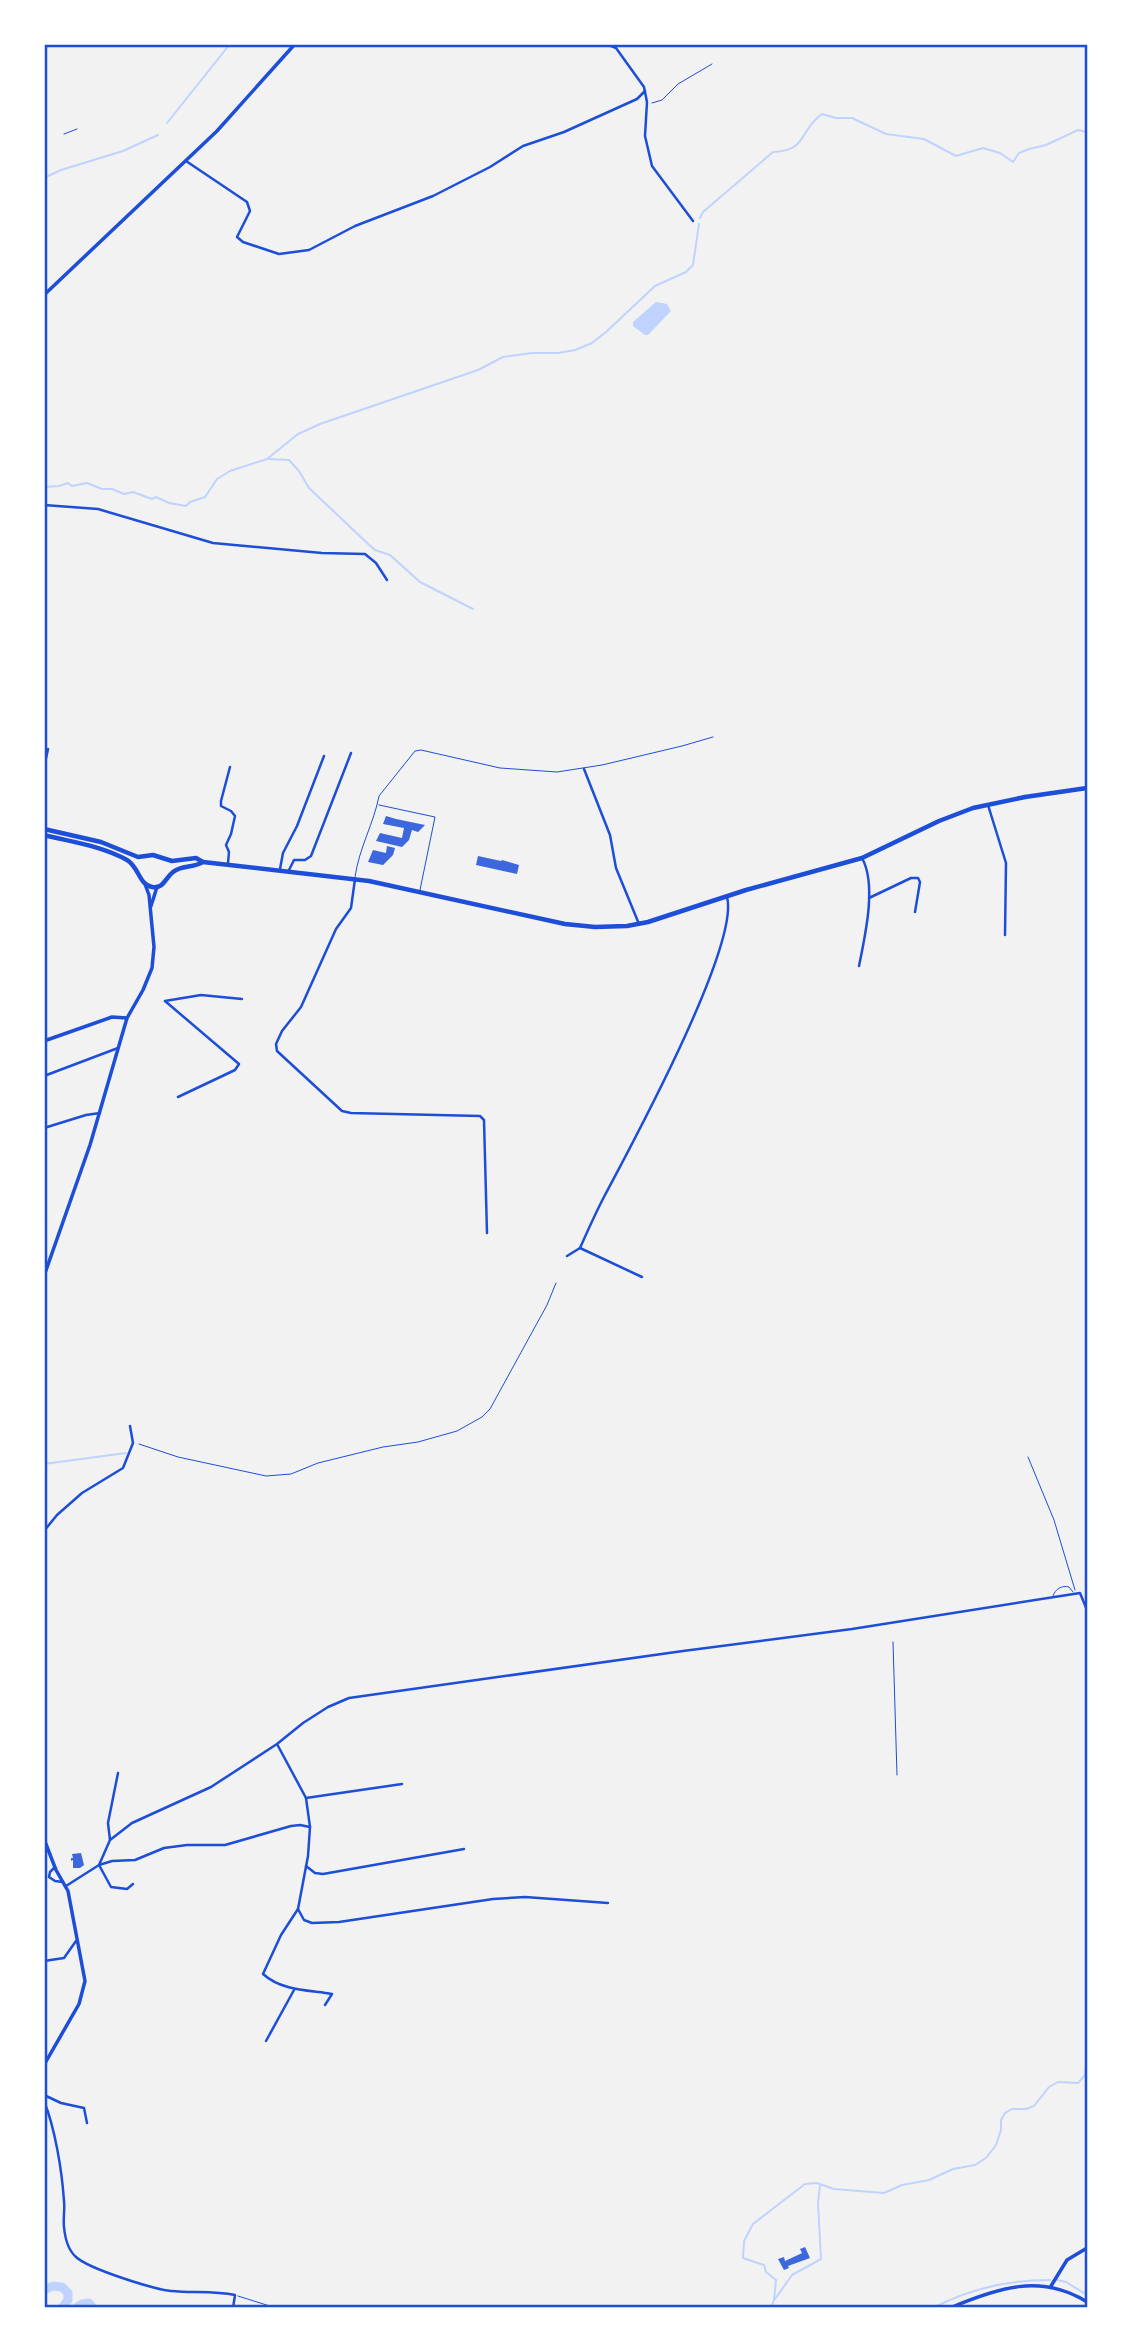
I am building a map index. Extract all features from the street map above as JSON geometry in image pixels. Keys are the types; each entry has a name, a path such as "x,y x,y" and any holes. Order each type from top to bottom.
{"main road":[{"path":"44,829 101,842 136,857 155,855 172,862 196,858 203,862 355,879 574,926 606,928 639,924 862,858 939,821 988,804 1087,788"},
{"path":"44,835 104,850 133,864 145,884 158,887 176,870 197,866 203,862"},
{"path":"138,872 139,864 146,856"},
{"path":"162,859 168,868 167,879"}],"street":[{"path":"44,295 232,116 295,44"},
{"path":"606,44 616,48 640,80 647,102 645,136 652,166 693,221"},
{"path":"186,161 247,202 250,211 237,237 243,243 268,252 286,254 309,250 355,226 433,196 490,167 517,149 564,132 637,99 645,91"},
{"path":"44,505 98,509 213,543 322,553 365,554 376,563 387,580"},
{"path":"44,768 48,749"},
{"path":"289,870 294,860 305,860 311,856 351,753"},
{"path":"280,869 282,853 297,827 324,756"},
{"path":"229,863 229,849 226,845 235,816 221,807 221,801 230,767"},
{"path":"584,769 610,835 616,868 639,924"},
{"path":"988,804 1006,863 1004,935"},
{"path":"859,967 869,898 866,866 862,858"},
{"path":"869,898 911,878 918,878 920,882 915,912"},
{"path":"355,879 351,908 337,929 301,1007 282,1031 276,1044 277,1051 342,1111 351,1114 480,1116 484,1119 487,1233"},
{"path":"44,1276 100,1112 127,1018 146,984 153,964 154,947 145,884"},
{"path":"150,908 158,887"},
{"path":"567,1256 579,1249 703,995 725,928 729,906 727,897"},
{"path":"178,1097 235,1070 239,1064 165,1001 201,995 242,999"},
{"path":"44,1041 112,1017 127,1018"},
{"path":"44,1076 118,1048"},
{"path":"44,1128 100,1112"},
{"path":"579,1249 642,1277"},
{"path":"44,1531 57,1515 82,1493 121,1471 133,1443 130,1426"},
{"path":"99,1865 110,1840 132,1824 211,1787 328,1707 349,1698 852,1629 1077,1594 1087,1610"},
{"path":"277,1744 306,1798 310,1827 298,1909 281,1935 263,1974 294,1990 332,1994 325,2005"},
{"path":"110,1840 108,1823 118,1773"},
{"path":"306,1798 402,1784"},
{"path":"44,1878 50,1877 65,1884 99,1865 112,1861 135,1860 164,1848 225,1845 291,1826 310,1827"},
{"path":"44,1839 65,1884 85,1971 79,2004 44,2065"},
{"path":"306,1867 315,1873 323,1874 464,1849"},
{"path":"99,1865 111,1886 127,1889 133,1884"},
{"path":"50,1877 50,1872 55,1867"},
{"path":"298,1909 304,1920 312,1923 339,1922 493,1899 525,1897 608,1903"},
{"path":"44,1961 64,1958 77,1939"},
{"path":"266,2041 294,1990"},
{"path":"44,2095 61,2103 83,2108 87,2123"},
{"path":"44,2101 65,2201 66,2238 76,2257 109,2272 169,2291 215,2291 236,2295 233,2308"},
{"path":"1051,2286 1067,2260 1087,2248"},
{"path":"950,2308 1004,2288 1020,2286 1051,2286 1087,2302"}],"lane":[{"path":"355,879 359,851 381,791 414,752 419,750 507,769 557,772 584,769 682,747 713,737"},
{"path":"378,804 435,817 419,892"},
{"path":"1028,1457 1054,1520 1077,1594"},
{"path":"1052,1598 1055,1591 1062,1587 1069,1587 1077,1594"},
{"path":"1077,1594 1087,1592"},
{"path":"236,2295 276,2308"}],"path":[{"path":"647,102 662,100 678,84 712,64"},
{"path":"64,134 77,129"},
{"path":"133,1443 178,1457 266,1476 291,1474 318,1463 457,1431 490,1409 547,1305 556,1283"},
{"path":"893,1642 897,1775"}],"water":[{"path":"656,302 667,304 671,311 645,335 633,326 633,322"}],"building":[{"path":"386,816 425,825 418,832 412,830 409,840 402,847 376,841 380,833 402,838 404,828 383,824"},
{"path":"387,846 395,848 393,855 383,865 368,862 373,850 386,853"},
{"path":"478,856 519,865 517,874 476,865"},
{"path":"81,1853 84,1865 73,1868 72,1854"},
{"path":"805,2247 810,2258 784,2270 778,2259 784,2257 785,2261 802,2253 800,2249"}],"waterway":[{"path":"167,123 230,44"},
{"path":"700,218 703,212 773,152 798,144 814,120 822,114 836,118 852,118 886,134 924,139 956,156 983,148 1000,153 1013,162 1019,153 1046,145 1078,130 1087,132"},
{"path":"44,178 123,151 158,135"},
{"path":"44,487 87,483 102,489 112,489 124,494 133,492 186,506 205,497 217,479 230,471 267,459 298,434 320,424 478,370 503,357 575,350 592,343 606,332 655,286 686,272 693,265 699,224"},
{"path":"268,459 289,460 309,488 375,550 390,555 420,582 473,609"},
{"path":"44,1464 126,1453"},
{"path":"771,2308 776,2280 766,2272 764,2265 743,2258 744,2241 753,2224 805,2184 817,2183 834,2189 884,2193 902,2185 929,2180 953,2169 975,2165 986,2158 996,2145 1005,2113 1012,2109 1034,2106 1049,2087 1058,2082 1078,2083 1085,2075 1087,2053"},
{"path":"775,2299 792,2275 821,2259 818,2203 820,2185"},
{"path":"933,2308 990,2287 1050,2280"},
{"path":"1057,2280 1066,2282 1087,2295"},
{"path":"44,2290 53,2286 62,2287 68,2293 68,2300 62,2308"},
{"path":"76,2308 89,2303 93,2308"}]}
